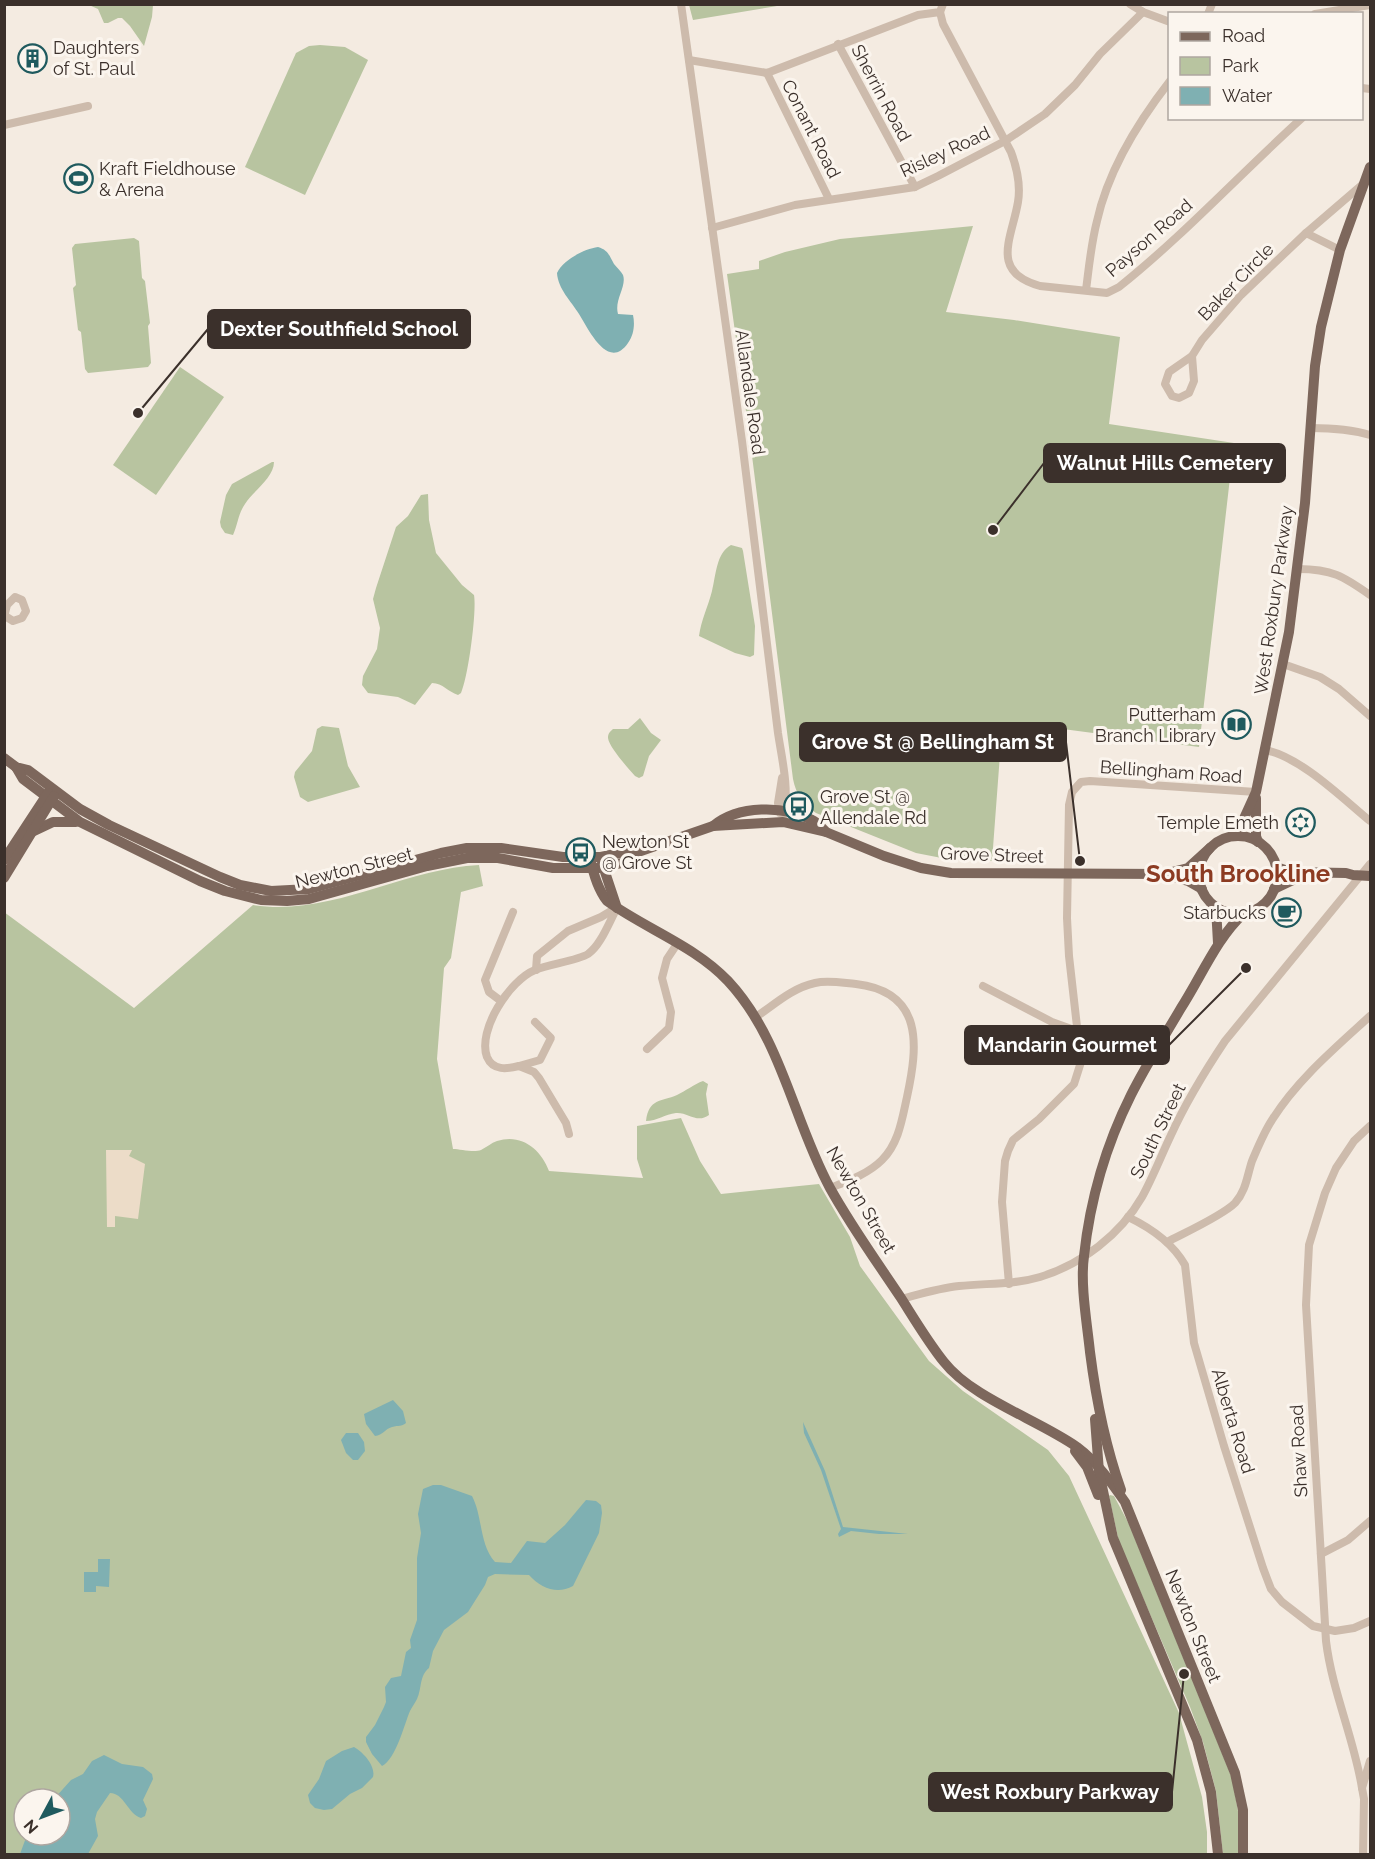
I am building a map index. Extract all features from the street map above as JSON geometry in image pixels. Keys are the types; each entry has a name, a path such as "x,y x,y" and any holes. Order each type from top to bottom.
{"main road":[{"name":"West Roxbury Parkway","path":"1258,842 1256,792 1283,664 1298,568 1318,344 1340,250 1371,167"},
{"name":"Newton Street","path":"4,758 16,767 22,779 98,820 240,885 271,891 309,889 467,848 493,847 596,863"},
{"name":"West Roxbury Parkway","path":"1236,836 1256,792"},
{"name":"Newton Street","path":"51,795 80,822 114,841 200,881 225,891 261,900 309,899 427,866 467,858 498,858 553,868 596,863"},
{"path":"4,878 51,795"},
{"path":"4,861 51,795"},
{"name":"Grove Street","path":"713,826 722,819 739,814 759,810 782,811 814,820 826,832"},
{"path":"32,832 53,822 66,820 80,822"},
{"name":"Grove Street","path":"596,863 624,852 638,852 713,826 783,822 826,832 884,856 921,868 951,873 1164,874 1188,868 1210,848"},
{"path":"1218,1854 1211,1792 1197,1740 1113,1538 1098,1467 1094,1386 1083,1258 1094,1197 1110,1145 1126,1105 1145,1068 1201,976 1218,943 1224,939 1230,925 1243,914 1262,906 1274,889 1276,867 1272,857 1258,842 1236,836 1218,842 1210,848 1200,867 1199,878 1202,889 1216,907 1229,913 1243,914"},
{"name":"Newton Street","path":"596,863 601,893 607,901 709,965 726,980 756,1017 769,1042 804,1132 830,1188 936,1352 956,1375 1084,1452 1125,1502 1236,1773 1244,1810 1243,1854"},
{"path":"1276,867 1291,872 1346,873 1361,876"},
{"name":"Grove Street","path":"1164,874 1188,881 1202,889"},
{"path":"1274,889 1298,879 1361,876"},
{"path":"1216,907 1218,943"},
{"path":"1094,1386 1105,1437 1125,1502"},
{"name":"Newton Street","path":"1059,1435 1087,1467 1113,1538"}],"street":[{"name":"Allandale Road","path":"681,4 742,441 787,791 782,811 783,822"},
{"path":"1130,4 1143,12 1168,21"},
{"path":"1327,12 1371,5"},
{"path":"689,60 766,73 781,69 838,44 942,8"},
{"name":"Payson Road","path":"942,8 943,24 1017,168 1018,202 1007,250 1008,260 1019,277 1029,283 1107,293 1125,283 1203,213 1300,120"},
{"name":"Risley Road","path":"712,228 795,205 915,187 1005,141 1033,124 1058,103 1100,54 1143,12"},
{"name":"Sherrin Road","path":"838,44 915,187"},
{"name":"Conant Road","path":"766,73 830,199"},
{"path":"1086,290 1097,220 1105,194 1125,149 1168,84"},
{"path":"4,125 88,106"},
{"name":"Baker Circle","path":"1192,356 1194,381 1189,393 1179,398 1172,396 1165,384 1169,372 1192,356 1202,340 1241,295 1306,233 1364,183"},
{"path":"1306,233 1340,250"},
{"path":"1311,428 1342,428 1371,435"},
{"path":"1298,568 1333,572 1347,578 1370,595"},
{"path":"1283,664 1320,677 1339,689 1371,716"},
{"path":"1265,750 1299,764 1371,821"},
{"name":"Bellingham Road","path":"1008,1284 1002,1202 1005,1161 1013,1140 1039,1119 1074,1084 1081,1062 1068,946 1069,805 1072,792 1081,782 1256,792"},
{"name":"South Street","path":"901,1299 944,1288 1008,1284 1042,1277 1083,1258 1106,1240 1141,1199 1171,1134 1210,1063 1253,1005 1371,864"},
{"path":"536,970 537,956 568,931 617,908"},
{"path":"535,1022 550,1038 540,1060 519,1066 499,1068 492,1064 487,1056 486,1035 501,1001 518,981 536,970 586,955 594,949 617,908"},
{"path":"501,1001 489,992 485,980 513,912"},
{"path":"647,1049 669,1028 671,1012 662,978 666,959 677,944"},
{"path":"756,1017 797,989 816,982 842,982 863,985 887,993 899,1002 913,1027 915,1041 911,1077 894,1144 875,1166 830,1188"},
{"path":"983,986 1052,1022 1077,1031"},
{"path":"1167,1242 1224,1212 1238,1200 1244,1190 1261,1142 1271,1121 1284,1103 1316,1067 1371,1016"},
{"path":"519,1066 534,1072 539,1078 566,1123 569,1134"},
{"name":"Shaw Road","path":"1362,1788 1328,1654 1306,1305 1309,1245 1324,1193 1336,1168 1354,1141 1371,1126"},
{"name":"Alberta Road","path":"1128,1217 1154,1231 1179,1254 1185,1265 1194,1343 1271,1589 1282,1602 1313,1626 1326,1629"},
{"path":"1321,1554 1348,1540 1371,1521"},
{"path":"1326,1629 1335,1631 1354,1629 1371,1621"},
{"path":"1363,1854 1364,1799 1362,1788 1371,1761"}],"green space":[{"path":"689,4 783,5 693,20"},
{"path":"89,5 153,5 144,46 122,18 104,23 98,9"},
{"path":"309,46 345,47 368,60 305,195 245,167 296,53"},
{"path":"973,226 946,312 1120,337 1109,424 1234,443 1199,747 1025,724 1001,741 992,861 952,860 916,853 816,813 804,803 796,790 727,274 759,269 759,261 785,252 840,239"},
{"path":"134,238 139,241 142,278 145,281 150,323 148,326 151,363 148,367 88,373 85,369 81,332 78,330 73,288 76,285 72,248 75,244"},
{"path":"180,367 224,397 156,495 113,465"},
{"path":"274,462 271,473 243,508 233,535 225,533 220,522 226,495 232,484"},
{"path":"428,494 429,520 436,553 462,585 474,595 475,603 469,660 461,693 458,695 439,684 432,683 415,705 398,697 368,693 362,685 363,676 377,649 380,628 373,599 396,527 408,516 421,495"},
{"path":"731,545 742,548 743,551 755,626 754,655 750,657 735,653 699,636 719,559"},
{"path":"640,718 651,733 661,740 649,756 643,776 639,778 619,757 608,738 613,729 628,729"},
{"path":"322,726 339,728 348,766 360,787 308,802 300,797 294,777 295,772 312,751 317,729"},
{"path":"479,865 483,886 461,892 451,958 444,968 437,1059 453,1149 478,1151 497,1141 514,1139 522,1141 535,1150 549,1171 643,1178 637,1159 637,1126 681,1118 700,1161 721,1194 819,1184 850,1237 860,1266 929,1361 963,1391 1048,1450 1069,1476 1179,1713 1202,1797 1207,1832 1207,1854 5,1854 4,912 134,1008 253,905 282,907 310,904 338,899 450,868"},
{"path":"703,1081 708,1084 706,1094 709,1115 696,1118 676,1113 646,1121 650,1108 657,1102 677,1095"},
{"path":"1110,1495 1114,1496 1129,1524 1232,1778 1238,1811 1239,1854 1223,1854 1216,1791 1203,1742 1119,1542"}],"shaded area":[{"path":"106,1150 132,1150 129,1156 145,1164 138,1219 115,1216 115,1227 107,1227"}],"water":[{"path":"598,247 608,253 623,275 618,314 633,315 634,318 634,329 630,340 621,351 613,353 599,345 593,337 562,290 557,273 574,256"},
{"path":"393,1400 403,1411 406,1423 394,1426 375,1436 366,1424 364,1414"},
{"path":"803,1422 825,1471 843,1527 908,1534 851,1531 839,1537 841,1529 821,1470 804,1433"},
{"path":"346,1433 358,1433 364,1442 365,1451 358,1460 353,1460 346,1453 341,1440"},
{"path":"441,1485 472,1496 486,1547 495,1562 511,1563 527,1541 545,1543 565,1525 586,1500 596,1501 601,1505 599,1533 573,1586 567,1589 555,1590 544,1587 529,1575 495,1574 488,1577 468,1612 444,1630 433,1651 429,1668 422,1679 419,1695 410,1711 399,1741 387,1762 382,1766 372,1754 366,1737 375,1725 386,1702 385,1687 391,1678 401,1676 406,1652 411,1648 410,1640 417,1620 417,1558 421,1533 418,1514 423,1489"},
{"path":"98,1559 110,1559 109,1587 96,1586 96,1592 84,1592 84,1572 98,1572"},
{"path":"354,1747 368,1760 373,1768 373,1777 362,1788 350,1794 332,1809 315,1808 310,1803 308,1795 319,1779 326,1761"},
{"path":"104,1755 122,1764 143,1767 152,1774 153,1779 143,1800 147,1809 145,1816 141,1818 137,1816 119,1796 110,1793 97,1812 95,1819 98,1836 88,1854 20,1854 23,1847 72,1847 72,1787 65,1787 71,1780 83,1774 92,1761"}],"place":[{"name":"Daughters of St. Paul","path":"32,58"},
{"name":"Kraft Fieldhouse & Arena","path":"78,179"},
{"name":"Dexter Southfield School","path":"138,413"},
{"name":"Walnut Hills Cemetery","path":"993,530"},
{"name":"Putterham Branch Library","path":"1237,725"},
{"name":"Grove St @ Allendale Rd","path":"799,807"},
{"name":"Temple Emeth","path":"1300,823"},
{"name":"Newton St @ Grove St","path":"581,852"},
{"name":"Grove St @ Bellingham St","path":"1080,861"},
{"name":"Starbucks","path":"1287,913"},
{"name":"Mandarin Gourmet","path":"1246,968"},
{"name":"West Roxbury Parkway","path":"1184,1674"}],"district":[{"name":"South Brookline","path":"1238,874"}]}
